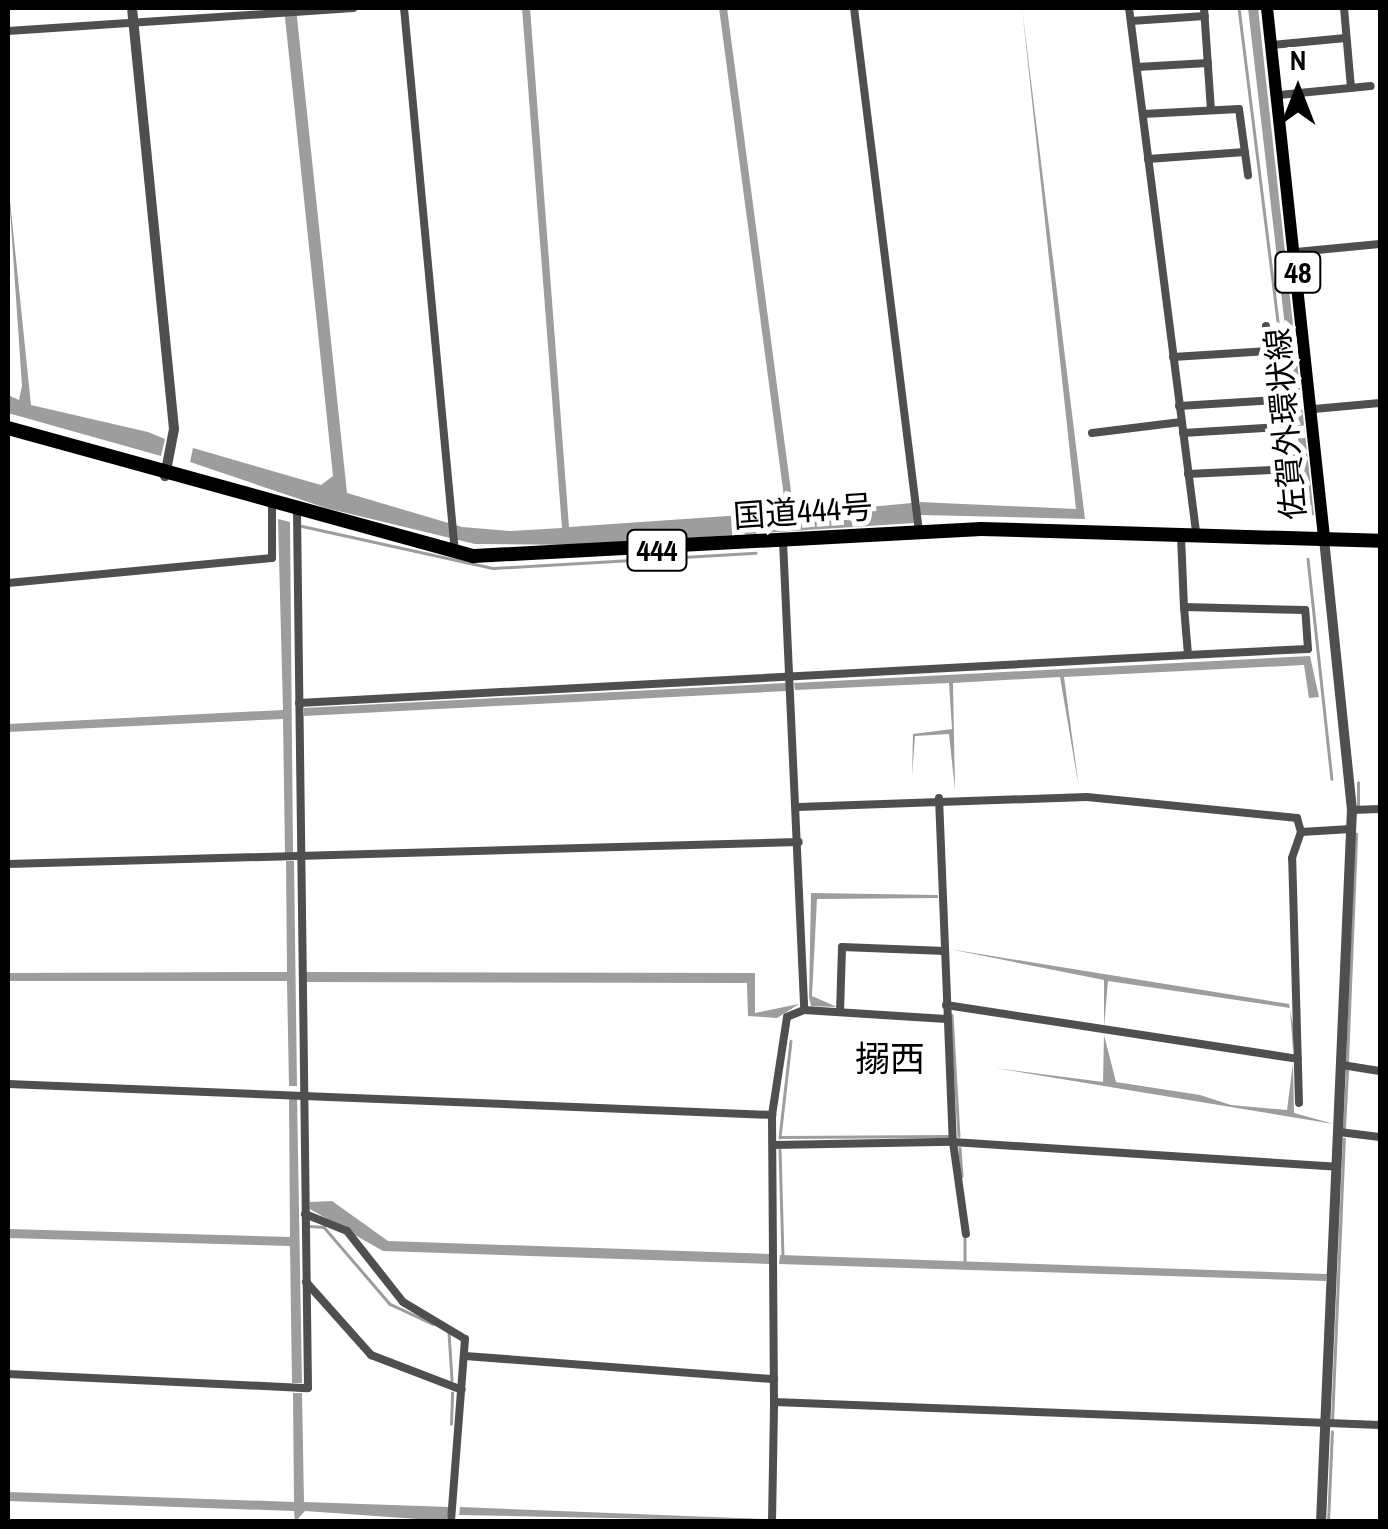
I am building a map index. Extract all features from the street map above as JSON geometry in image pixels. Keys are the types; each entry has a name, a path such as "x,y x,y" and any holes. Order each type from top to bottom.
{"highway":[{"name":"国道444号","path":"8,428 166,476 297,510 456,548 525,558 783,541 917,519 1380,541"}],"main road":[{"name":"佐賀外環状線","path":"1268,8 1314,409 1324,537"}],"street":[{"path":"8,31 133,13 353,8"},
{"path":"404,8 456,548"},
{"path":"854,8 917,519"},
{"path":"1129,8 1188,474 1184,607 1188,656"},
{"path":"1344,8 1351,88"},
{"path":"1131,21 1204,12 1211,110"},
{"path":"133,13 174,429 166,476"},
{"path":"1272,45 1346,38"},
{"path":"1136,66 1208,63"},
{"path":"1279,95 1371,86"},
{"path":"1142,114 1239,109 1248,175"},
{"path":"1148,159 1245,152"},
{"path":"1296,252 1380,244"},
{"path":"1266,326 1283,448"},
{"path":"1173,357 1269,351"},
{"path":"1179,406 1276,400"},
{"path":"1314,409 1380,403"},
{"path":"1092,434 1181,422"},
{"path":"1183,433 1280,426"},
{"path":"1188,474 1272,470"},
{"path":"8,583 272,558 272,503"},
{"path":"8,1374 308,1388 297,510"},
{"path":"1321,1522 1352,810 1324,537"},
{"path":"783,541 798,807 804,1010"},
{"path":"299,702 1308,649 1304,610 1184,607"},
{"path":"798,807 939,798 1106,799 1297,818 1301,832 1292,858 1298,1103"},
{"path":"939,798 946,1019 963,1232"},
{"path":"1352,810 1380,810"},
{"path":"1301,832 1351,829"},
{"path":"8,864 799,842"},
{"path":"840,1012 842,947 944,951"},
{"path":"946,1005 1298,1059"},
{"path":"772,1522 772,1115 787,1016 804,1010 946,1019"},
{"path":"1342,1065 1380,1071"},
{"path":"8,1084 305,1090 772,1115"},
{"path":"1339,1132 1380,1137"},
{"path":"773,1145 953,1142 1337,1167"},
{"path":"306,1214 346,1231 404,1302 462,1334 465,1356 451,1522"},
{"path":"306,1282 371,1355 462,1390"},
{"path":"465,1356 774,1379"},
{"path":"774,1402 1326,1426 1380,1424"}],"shaded area":[{"path":"284,8 296,8 347,493 462,527 511,531 562,528 522,8 530,8 569,527 786,512 719,8 727,8 794,514 912,503 920,510 920,502 1076,509 1022,8 1085,519 921,515 914,523 581,545 475,544 326,508 190,462 193,448 321,485 333,476"},
{"path":"1248,8 1258,8 1314,515 1307,516"},
{"path":"8,181 31,405 148,432 165,439 161,456 8,413 8,395 19,400 22,386"},
{"path":"278,519 290,522 293,854 285,854 283,719 8,732 8,724 283,710"},
{"path":"1310,656 1319,697 1309,698 1304,665 1064,677 1079,788 1060,677 953,683 955,790 949,734 915,736 912,776 913,734 952,729 949,683 795,690 794,683"},
{"path":"786,683 786,691 304,716 304,708"},
{"path":"286,861 294,861 297,1086 289,1086 287,981 8,981 8,973 287,972"},
{"path":"811,893 938,898 817,899 812,996 837,1007 811,1006"},
{"path":"949,949 1289,1004 1290,1008 1108,981 1104,1027 1104,980"},
{"path":"306,972 755,973 755,1013 799,1004 777,1018 748,1016 747,983 306,982"},
{"path":"1104,1035 1116,1082 1200,1095 1231,1105 1287,1110 1293,1063 1294,1113 1334,1124 995,1068 1103,1082"},
{"path":"297,1095 302,1383 292,1383 290,1246 8,1238 8,1229 290,1237 289,1096"},
{"path":"332,1201 388,1241 771,1254 770,1264 383,1251 310,1209 310,1202"},
{"path":"780,1255 1327,1274 1326,1281 779,1264"},
{"path":"293,1393 302,1393 304,1502 450,1507 446,1521 305,1511 295,1522 294,1511 8,1501 8,1492 294,1502"},
{"path":"460,1507 767,1519 767,1521 459,1515"}],"waterway":[{"path":"1239,8 1300,495"},
{"path":"302,526 493,568 756,553"},
{"path":"1308,559 1332,779"},
{"path":"1358,783 1358,805"},
{"path":"1347,1062 1356,834"},
{"path":"952,1015 959,1136"},
{"path":"791,1041 780,1137 948,1136"},
{"path":"1344,1128 1347,1071"},
{"path":"1332,1422 1344,1139"},
{"path":"960,1148 962,1176"},
{"path":"780,1150 783,1255"},
{"path":"310,1226 324,1227 390,1304 433,1324"},
{"path":"965,1239 965,1261"},
{"path":"449,1332 452,1380"},
{"path":"451,1424 452,1393"},
{"path":"1328,1522 1332,1432"}],"district":[{"name":"搦西","path":"890,1059"}]}
